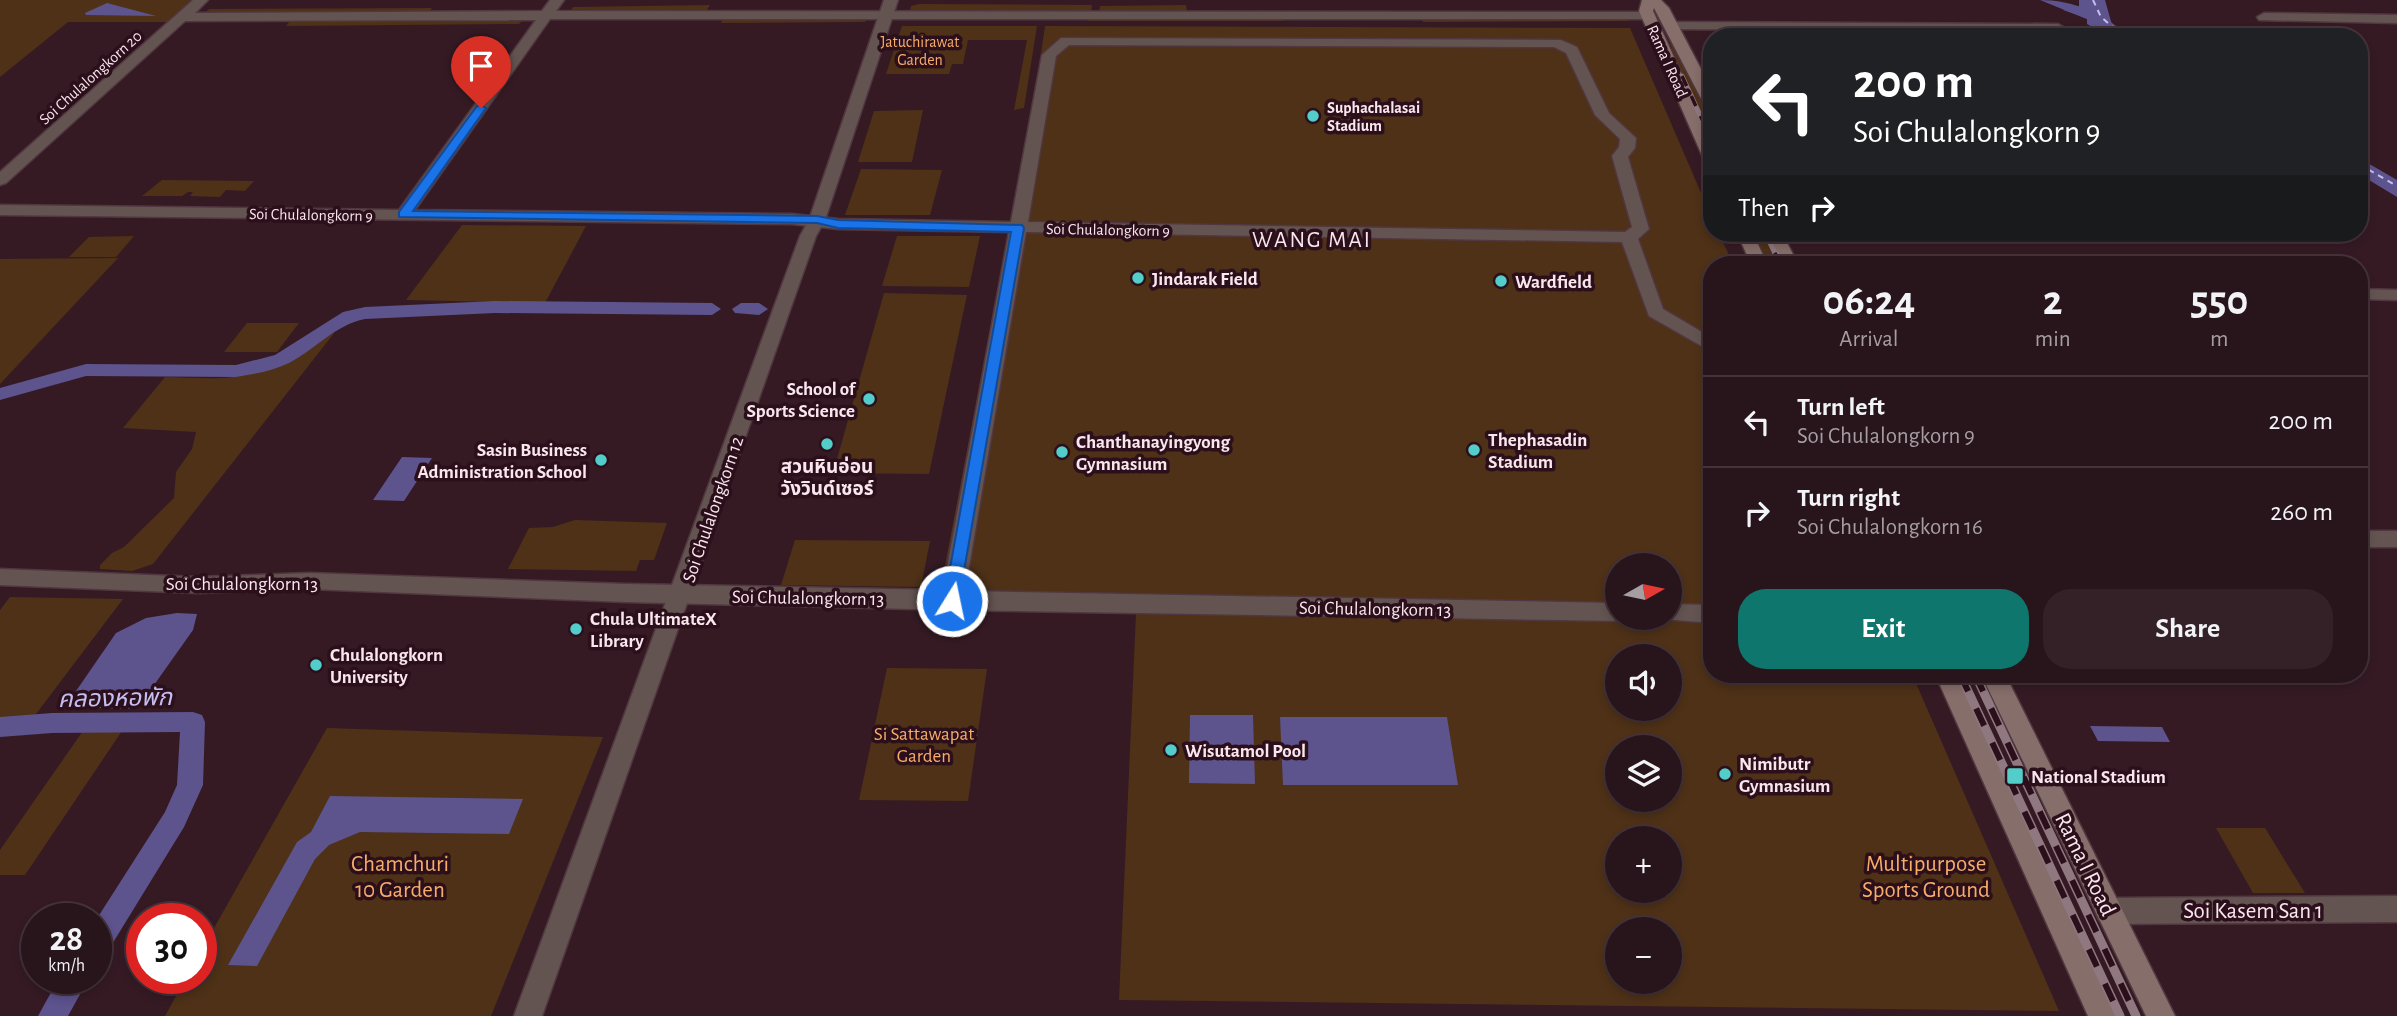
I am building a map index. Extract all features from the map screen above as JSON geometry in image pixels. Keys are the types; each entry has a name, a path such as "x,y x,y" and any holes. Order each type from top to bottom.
{"main road":[{"path":"1651,11 1672,27"},
{"name":"Rama I Road","path":"1703,88 1664,11 1651,11 1703,138"},
{"path":"1951,683 2103,1016"},
{"name":"Rama I Road","path":"1997,683 2161,1016"}],"street":[{"name":"Soi Chulalongkorn 20","path":"0,180 201,0"},
{"path":"404,215 557,0"},
{"path":"1392,0 1406,3 1407,14"},
{"path":"1539,0 1545,15"},
{"path":"183,17 544,17 889,7 1307,7 1407,14 1545,15 1651,11"},
{"name":"Soi Chulalongkorn 12","path":"528,1016 808,236 817,220 889,7"},
{"path":"1307,7 1310,40"},
{"path":"2264,17 2397,19"},
{"path":"1672,27 2059,28"},
{"path":"952,601 1049,55 1066,41 1556,43 1572,50 1603,115 1628,138 1627,148 1620,156 1642,229 1629,237 1656,312 1703,341"},
{"name":"Soi Chulalongkorn 9","path":"0,210 817,220 838,224 1018,228 1629,237"},
{"path":"2368,295 2397,295"},
{"path":"2368,539 2397,539"},
{"name":"Soi Chulalongkorn 13","path":"0,577 198,585 310,581 952,601 1605,612"},
{"path":"1682,613 1703,614"},
{"name":"Soi Kasem San 1","path":"2109,911 2397,909"}],"green space":[{"path":"0,0 193,0 169,22 68,22 0,77"},
{"path":"710,5 707,10 570,12 573,7"},
{"path":"1092,5 1091,12 910,11 911,6"},
{"path":"1186,5 1187,11 1099,12 1100,6"},
{"path":"432,8 428,13 204,14 209,9"},
{"path":"1088,17 1283,17 1284,21 1087,21"},
{"path":"1422,17 1627,17 1629,21 1423,22"},
{"path":"723,18 867,18 865,22 721,23"},
{"path":"523,20 519,24 286,26 290,21"},
{"name":"Jatuchirawat Garden","path":"902,26 1037,26 1024,108 1014,110 1027,40 968,40 963,64 952,64 949,74 886,74"},
{"name":"Multipurpose Sports Ground","path":"1045,26 1630,28 1703,197 1703,242 1723,242 1729,256 1703,256 1703,683 1916,683 2059,1011 1119,1000 1136,613 937,607 1034,101"},
{"path":"1666,32 1670,32 1703,99 1703,133"},
{"path":"923,110 912,162 858,162 874,111"},
{"path":"861,169 942,170 930,215 845,215"},
{"path":"162,180 254,181 245,191 226,190 220,197 190,196 193,192 182,196 142,196"},
{"path":"462,225 586,226 545,303 406,300"},
{"path":"134,236 116,257 69,257 89,237"},
{"path":"897,236 980,236 969,287 882,286"},
{"path":"1754,242 1772,242 1779,256 1760,256"},
{"path":"118,258 0,384 0,259"},
{"path":"884,293 967,295 929,474 833,473"},
{"path":"247,323 299,323 277,352 224,352"},
{"path":"335,332 153,564 132,571 100,569 100,565 112,553 124,547 174,498 176,472 192,449 196,432 123,428 165,377 215,378 245,374 285,359"},
{"path":"575,520 667,523 654,560 640,560 636,571 508,569 529,528 553,527"},
{"path":"795,540 930,541 921,587 781,585"},
{"path":"10,597 123,599 30,722 0,722 0,610"},
{"name":"Si Sattawapat Garden","path":"887,668 987,669 968,801 859,800"},
{"path":"85,728 124,728 25,875 0,875 0,850"},
{"name":"Chamchuri 10 Garden","path":"327,728 603,737 491,1016 165,1016 177,994 217,994 217,923"},
{"path":"2216,828 2265,828 2305,893 2253,893"}],"water":[{"path":"2079,0 2105,0 2112,25 2116,28 2094,28 2087,24 2087,18 2063,10 2079,6"},
{"path":"107,3 156,16 86,15 85,13"},
{"path":"2368,163 2397,180 2397,197 2368,179"},
{"path":"402,457 432,458 404,501 373,500"},
{"path":"177,613 197,614 193,630 137,709 65,707 116,633 146,618"},
{"path":"1190,715 1253,715 1255,784 1189,783"},
{"path":"1280,717 1447,717 1458,785 1283,785"},
{"path":"2090,726 2162,727 2170,742 2098,741"},
{"path":"330,796 523,799 509,834 360,832 329,845 315,859 257,966 228,965 297,842 311,832"}],"waterway":[{"path":"2047,0 2094,17 2109,28"},
{"path":"0,394 86,370 236,371 259,367 282,359 343,318 365,313 495,307 712,309"},
{"path":"741,309 759,309"},
{"name":"คลองหอพัก","path":"0,727 52,723 193,722 190,785 175,819 112,919"},
{"name":"คลองหอพัก","path":"52,1016 65,994"}],"ferry route":[{"path":"2093,0 2101,17 2114,28"},
{"path":"2368,169 2397,186"}],"railway":[{"path":"1682,76 1703,122"},
{"path":"1770,242 1776,255"},
{"path":"1964,683 2120,1016"},
{"path":"1979,683 2136,1016"}],"place":[{"name":"Suphachalasai Stadium","path":"1313,116"},
{"name":"Jindarak Field","path":"1138,278"},
{"name":"Wardfield","path":"1501,281"},
{"name":"School of Sports Science","path":"869,399"},
{"name":"สวนหินอ่อน วังวินด์เซอร์","path":"827,444"},
{"name":"Thephasadin Stadium","path":"1474,450"},
{"name":"Chanthanayingyong Gymnasium","path":"1062,452"},
{"name":"Sasin Business Administration School","path":"601,460"},
{"name":"Chula UltimateX Library","path":"576,629"},
{"name":"Chulalongkorn University","path":"316,665"},
{"name":"Wisutamol Pool","path":"1171,750"},
{"name":"Nimibutr Gymnasium","path":"1725,774"},
{"name":"National Stadium","path":"2015,776"}],"district":[{"name":"WANG MAI","path":"1312,239"}],"route":[{"path":"481,108 404,215 817,220 832,224 1018,228 952,601"}]}
